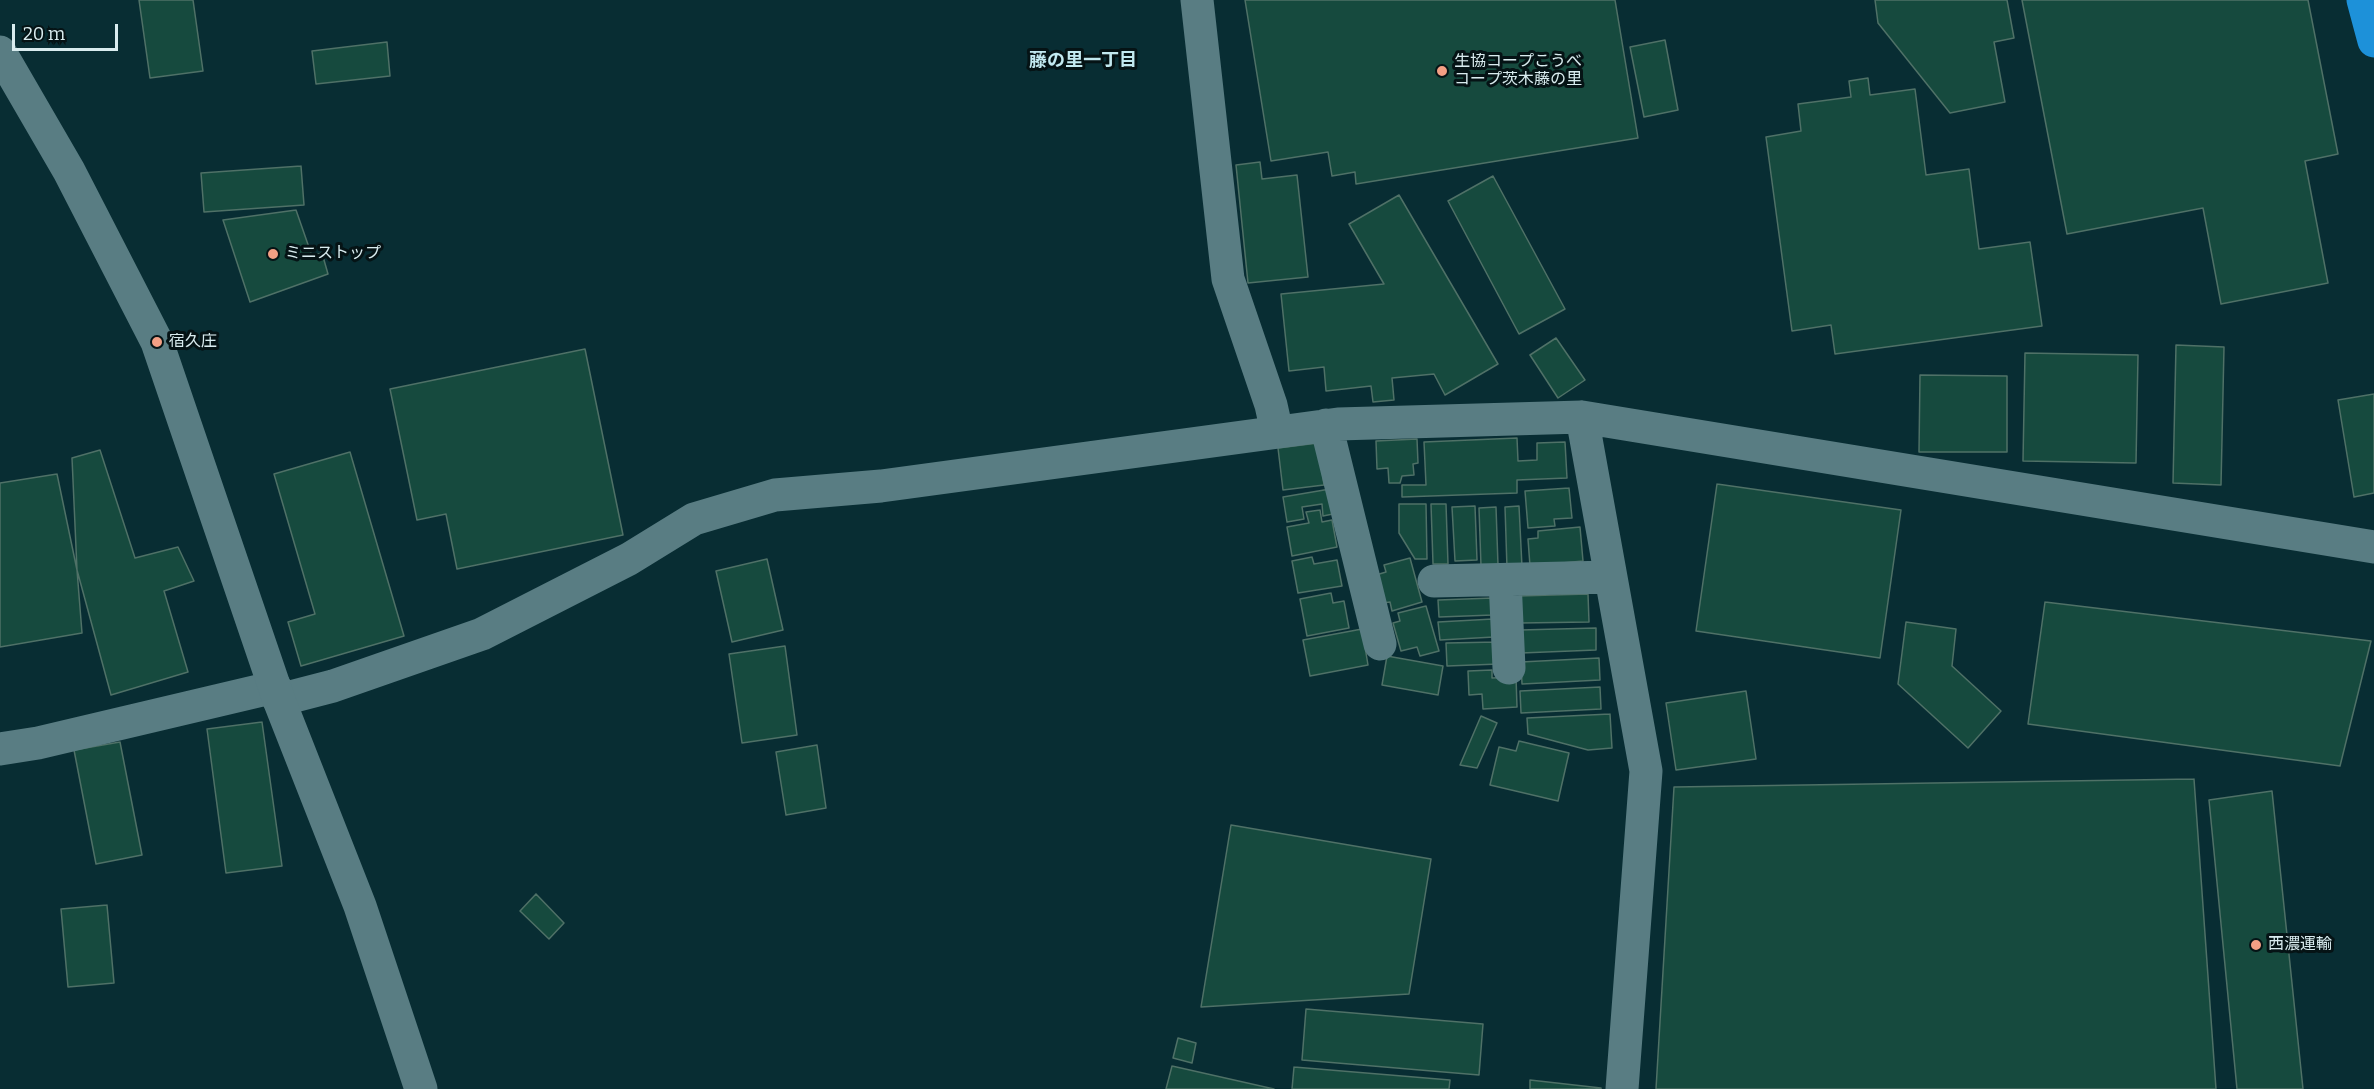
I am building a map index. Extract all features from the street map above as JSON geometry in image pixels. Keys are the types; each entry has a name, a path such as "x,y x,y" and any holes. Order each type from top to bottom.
{"highway":[{"path":"2363,0 2374,41"}],"street":[{"path":"1197,0 1228,279 1271,405 1277,432"},
{"path":"0,51 69,171 157,342 277,693 360,906 422,1089"},
{"path":"0,749 277,693 333,686 482,634 629,559 694,519 775,495 881,486 1326,425 1582,417 2374,547"},
{"path":"1582,417 1646,771 1622,1089"},
{"path":"1326,425 1380,644"},
{"path":"1434,581 1611,577"},
{"path":"1504,580 1509,668"}],"building":[{"path":"139,0 193,0 203,71 150,78"},
{"name":"生協コープこうべ コープ茨木藤の里","path":"1245,0 1615,0 1638,138 1356,184 1355,172 1332,176 1328,152 1271,161"},
{"path":"1875,0 2007,0 2014,38 1994,42 2005,102 1950,113 1878,23"},
{"path":"2022,0 2308,0 2338,154 2305,161 2328,283 2221,304 2203,208 2067,234"},
{"path":"1665,40 1678,110 1644,117 1630,47"},
{"path":"387,42 390,76 316,84 312,51"},
{"path":"1868,78 1870,95 1915,89 1926,175 1969,169 1979,249 2030,242 2042,326 1835,354 1831,325 1792,331 1766,137 1801,131 1798,104 1851,97 1849,81"},
{"path":"1260,162 1262,179 1297,175 1308,277 1248,283 1236,165"},
{"path":"301,166 304,205 204,212 201,173"},
{"path":"1493,176 1565,309 1519,334 1448,201"},
{"path":"1399,195 1498,364 1445,395 1434,374 1392,378 1394,400 1373,402 1371,386 1326,391 1324,367 1289,371 1281,294 1384,284 1349,224"},
{"name":"ミニストップ","path":"296,210 312,256 322,253 328,274 250,302 223,220"},
{"path":"1556,338 1585,380 1558,398 1530,355"},
{"path":"2176,345 2224,347 2221,485 2173,483"},
{"path":"585,349 623,535 457,569 446,514 417,520 390,389"},
{"path":"2025,353 2138,355 2136,463 2023,461"},
{"path":"1920,375 2007,376 2007,452 1919,452"},
{"path":"2374,394 2374,493 2354,497 2338,400"},
{"path":"1517,438 1518,461 1537,460 1537,443 1565,442 1567,478 1517,480 1517,493 1402,497 1402,485 1426,485 1424,442"},
{"path":"1417,439 1418,463 1413,464 1414,475 1402,476 1400,483 1389,483 1388,468 1377,469 1376,441"},
{"path":"1318,443 1324,485 1283,490 1278,448"},
{"path":"100,450 135,558 178,547 194,581 164,591 188,672 111,695 77,570 72,458"},
{"path":"350,452 404,636 301,666 288,622 315,614 274,474"},
{"path":"57,474 77,570 82,633 0,647 0,483"},
{"path":"1717,484 1901,510 1880,658 1696,631"},
{"path":"1569,488 1572,518 1554,519 1555,526 1528,528 1525,491"},
{"path":"1330,489 1333,514 1323,516 1322,504 1302,507 1304,519 1287,522 1283,497"},
{"path":"1399,504 1426,504 1427,559 1415,559 1399,533"},
{"path":"1431,504 1446,504 1448,564 1433,564"},
{"path":"1475,506 1477,560 1455,561 1452,507"},
{"path":"1519,506 1522,567 1507,568 1505,507"},
{"path":"1496,507 1498,565 1481,566 1479,508"},
{"path":"1320,510 1322,522 1332,520 1337,547 1292,556 1287,527 1309,523 1306,512"},
{"path":"1580,527 1583,561 1530,566 1528,539 1538,538 1538,531"},
{"path":"1312,557 1314,564 1337,560 1342,586 1298,593 1292,561"},
{"path":"1410,558 1422,602 1392,611 1390,602 1383,603 1376,575 1386,572 1384,565"},
{"path":"767,559 783,630 732,642 716,571"},
{"path":"1331,593 1333,603 1344,601 1349,628 1307,636 1300,599"},
{"path":"1588,594 1589,622 1520,623 1519,596"},
{"path":"1493,598 1493,615 1439,617 1438,600"},
{"path":"2045,602 2371,641 2340,766 2028,724"},
{"path":"1426,606 1439,651 1420,656 1417,647 1401,651 1393,623 1400,621 1398,613"},
{"path":"1493,619 1494,637 1440,640 1438,622"},
{"path":"1906,622 1956,629 1952,666 2001,711 1968,748 1898,684"},
{"path":"1596,628 1596,650 1521,653 1520,630"},
{"path":"1362,629 1368,665 1310,676 1303,640"},
{"path":"1498,642 1499,664 1447,666 1446,643"},
{"path":"785,646 797,735 742,743 729,654"},
{"path":"1387,656 1443,666 1438,695 1382,685"},
{"path":"1599,658 1600,680 1522,684 1521,662"},
{"path":"1492,670 1492,678 1516,677 1517,707 1483,709 1482,694 1469,695 1468,671"},
{"path":"1600,687 1601,709 1521,713 1520,691"},
{"path":"1746,691 1756,759 1676,770 1666,703"},
{"path":"1610,714 1612,748 1588,750 1528,734 1527,718"},
{"path":"1481,716 1497,723 1477,768 1460,765"},
{"path":"262,722 282,866 226,873 207,729"},
{"path":"1519,741 1569,753 1558,801 1490,785 1499,747 1516,751"},
{"path":"120,742 142,855 96,864 74,750"},
{"path":"817,745 826,808 786,815 776,752"},
{"path":"2194,779 2216,1089 1656,1089 1674,787"},
{"name":"西濃運輸","path":"2272,791 2303,1089 2237,1089 2209,800"},
{"path":"1231,825 1431,859 1409,994 1201,1007"},
{"path":"536,894 564,923 549,939 520,911"},
{"path":"107,905 114,983 68,987 61,909"},
{"path":"1306,1009 1483,1024 1479,1075 1302,1060"},
{"path":"1178,1038 1196,1043 1192,1063 1173,1058"},
{"path":"1172,1066 1274,1089 1166,1089"},
{"path":"1294,1067 1450,1080 1449,1089 1292,1089"},
{"path":"1530,1080 1601,1088 1601,1089 1530,1089"}],"place":[{"name":"生協コープこうべ コープ茨木藤の里","path":"1442,71"},
{"name":"ミニストップ","path":"273,254"},
{"name":"宿久庄","path":"157,342"},
{"name":"西濃運輸","path":"2256,945"}],"district":[{"name":"藤の里一丁目","path":"1083,61"}]}
